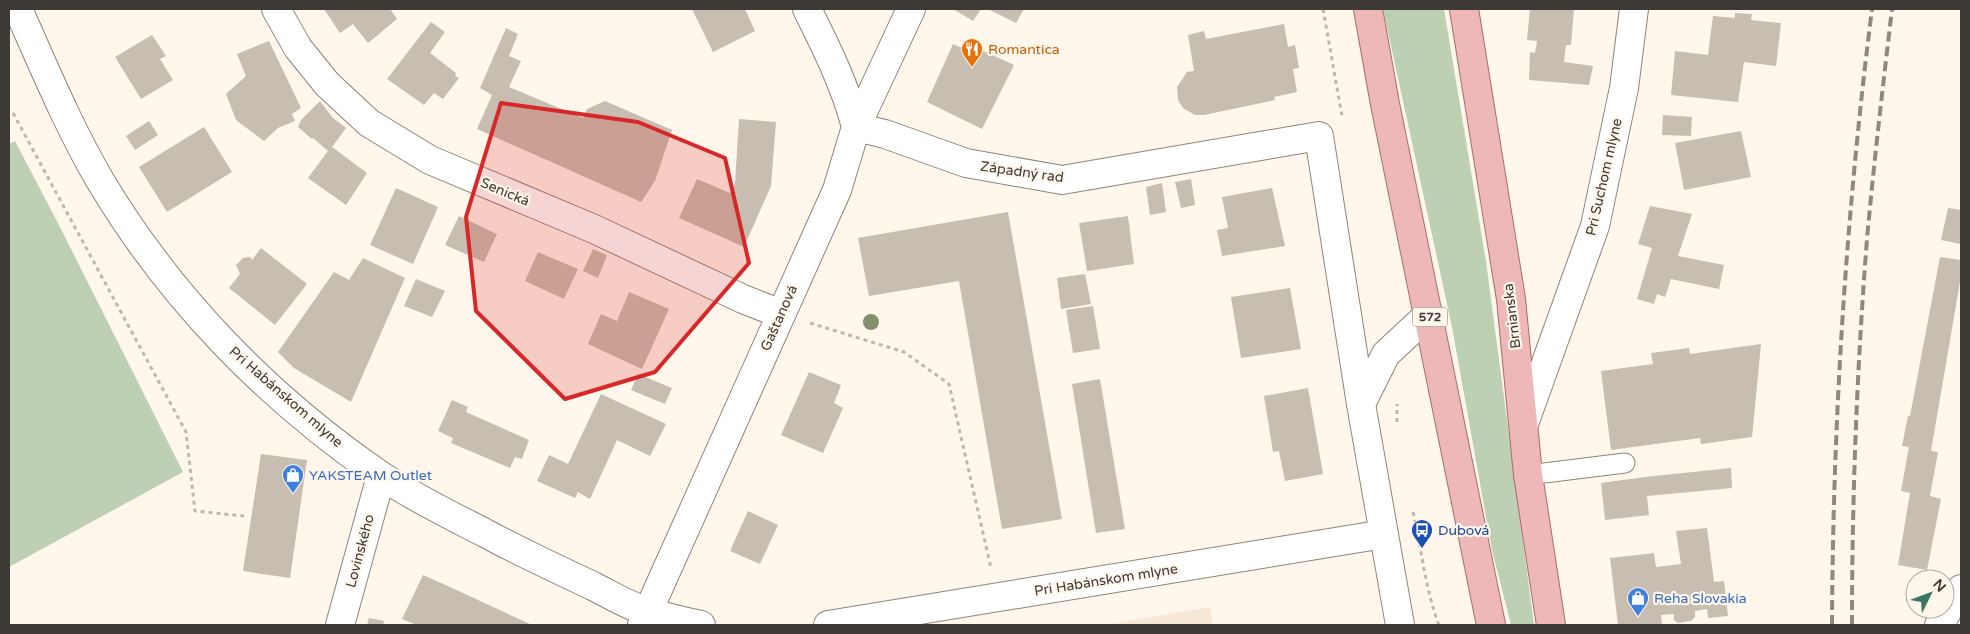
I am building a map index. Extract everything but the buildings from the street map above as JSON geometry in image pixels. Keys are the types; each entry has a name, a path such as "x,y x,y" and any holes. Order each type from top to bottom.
{"main road":[{"name":"572","path":"1368,9 1385,104 1491,625"},
{"name":"Brnianska","path":"1464,9 1511,299 1528,475 1551,625"}],"street":[{"name":"Pri Habánskom mlyne","path":"18,9 65,116 101,182 150,255 182,298 257,376 381,476 644,619 700,625"},
{"name":"Senická","path":"276,9 298,48 327,84 370,123 430,160 594,229 781,314"},
{"path":"807,9 836,68 850,104 856,127"},
{"name":"Gaštanová","path":"644,619 836,190 856,127 911,9"},
{"name":"Pri Suchom mlyne","path":"1524,424 1595,226 1624,88 1634,9"},
{"name":"Západný rad","path":"856,127 885,134 966,163 1062,180 1318,136"},
{"path":"1318,136 1361,404 1400,625"},
{"path":"1361,404 1386,354 1429,314"},
{"name":"Lovinského","path":"340,625 381,476"},
{"name":"Pri Habánskom mlyne","path":"828,625 1384,534"},
{"path":"1939,625 1961,589"}],"lane":[{"path":"1528,475 1626,464"}],"path":[{"path":"1318,136 1342,117 1323,9"},
{"path":"13,113 186,432 195,511 244,516"},
{"path":"781,314 904,352 948,384 998,598"},
{"path":"1397,403 1397,431"},
{"path":"1412,504 1422,549 1430,601 1439,625"}],"highlighted area":[{"path":"501,103 638,122 725,158 749,263 655,372 565,399 476,311 466,217"}],"shaded area":[{"path":"1210,607 1213,625 1106,625"}],"green space":[{"path":"1383,9 1444,9 1486,261 1534,625 1511,625 1492,550 1452,327"},
{"path":"15,141 183,472 9,567 9,144"}],"railway":[{"path":"1832,625 1838,394 1848,240 1872,9"},
{"path":"1852,625 1856,432 1863,287 1892,9"}],"place":[{"name":"Romantica","path":"972,68"},
{"name":"YAKSTEAM Outlet","path":"293,494"},
{"name":"Dubová","path":"1422,549"},
{"name":"Reha Slovakia","path":"1638,617"}]}
